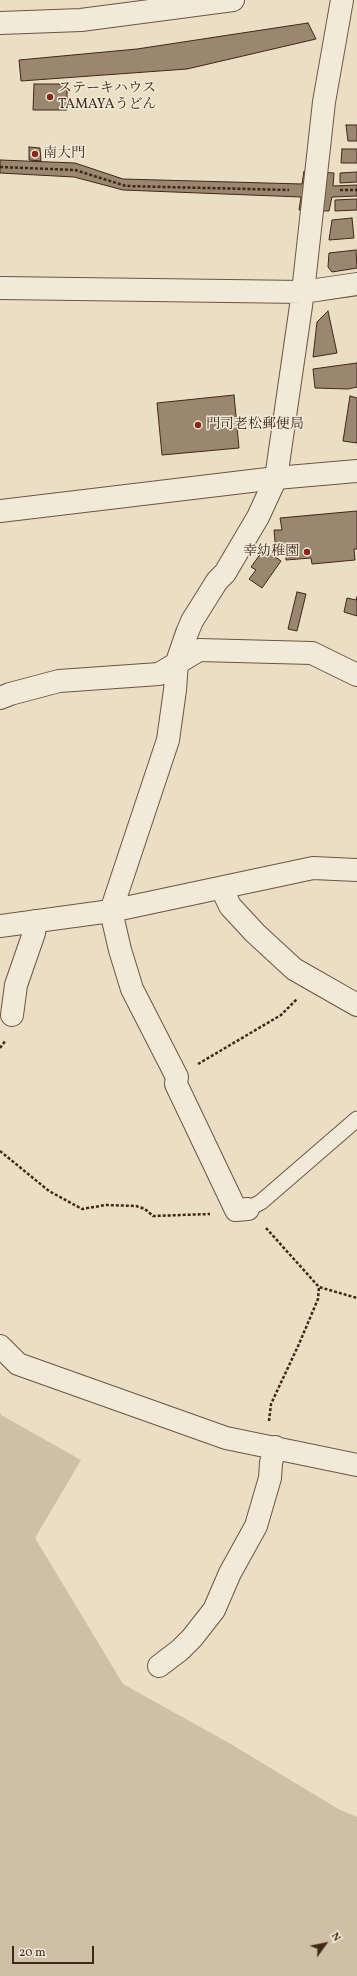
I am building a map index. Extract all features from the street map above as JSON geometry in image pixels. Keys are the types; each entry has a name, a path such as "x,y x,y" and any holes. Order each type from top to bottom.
{"street":[{"path":"0,24 80,20 233,0"},
{"path":"242,1209 176,1084 177,1077 132,989 120,950 111,911 168,740 175,690 176,662 192,621 217,581 229,567 258,517 276,478 303,292 324,102 342,0"},
{"path":"0,288 303,292 357,284"},
{"path":"0,511 276,478 357,471"},
{"path":"0,698 59,681 159,674 176,662 198,650 312,653 357,675"},
{"path":"0,926 111,911 222,889 313,868 357,870"},
{"path":"222,889 230,906 255,933 294,969 357,1005"},
{"path":"12,1015 16,985 34,933 36,921"},
{"path":"0,1346 18,1364 226,1438 357,1465"},
{"path":"159,1666 180,1650 192,1638 214,1610 230,1573 256,1526 270,1478 270,1446"}],"lane":[{"path":"242,1209 261,1202 357,1119"}],"path":[{"path":"0,167 75,170 126,186 314,191 357,190"},
{"path":"177,1077 281,1015 305,992 314,980"},
{"path":"0,1151 49,1191 82,1209 106,1205 136,1206 145,1209 152,1216 219,1214 242,1209 319,1287 357,1298"},
{"path":"270,1446 271,1404 305,1331 318,1299 319,1287"}],"shaded area":[{"path":"0,1412 1,1415 81,1460 35,1538 123,1684 229,1743 340,1810 357,1817 357,1976 0,1976"}],"building":[{"path":"308,23 316,39 187,69 21,81 19,60 137,49"},
{"name":"ステーキハウス TAMAYAうどん","path":"34,84 67,84 67,110 33,110"},
{"path":"346,125 357,125 357,141 348,141"},
{"name":"南大門","path":"29,147 40,148 41,161 29,160"},
{"path":"342,149 357,149 357,163 341,163"},
{"path":"0,160 75,163 123,179 302,184 304,171 334,173 333,186 357,185 357,196 332,197 329,211 299,210 301,197 123,190 74,177 0,173"},
{"path":"357,172 357,182 340,183 340,173"},
{"path":"357,199 357,210 335,211 335,200"},
{"path":"352,218 354,238 329,240 332,220"},
{"path":"356,250 357,268 332,272 328,267 329,253"},
{"path":"328,311 337,353 313,357 317,322"},
{"path":"357,363 357,387 348,389 315,388 313,369"},
{"name":"門司老松郵便局","path":"234,395 239,448 162,455 157,403"},
{"path":"350,396 357,398 357,443 343,441"},
{"path":"357,511 357,549 354,549 355,560 312,564 311,558 286,560 286,550 276,552 274,530 282,530 280,518"},
{"path":"264,549 281,561 262,588 249,579 256,570 251,567"},
{"path":"297,592 306,594 297,631 288,629"},
{"path":"357,597 357,616 344,612 347,598 356,600"}],"place":[{"name":"ステーキハウス TAMAYAうどん","path":"50,97"},
{"name":"南大門","path":"35,154"},
{"name":"門司老松郵便局","path":"198,425"},
{"name":"幸幼稚園","path":"307,552"}]}
